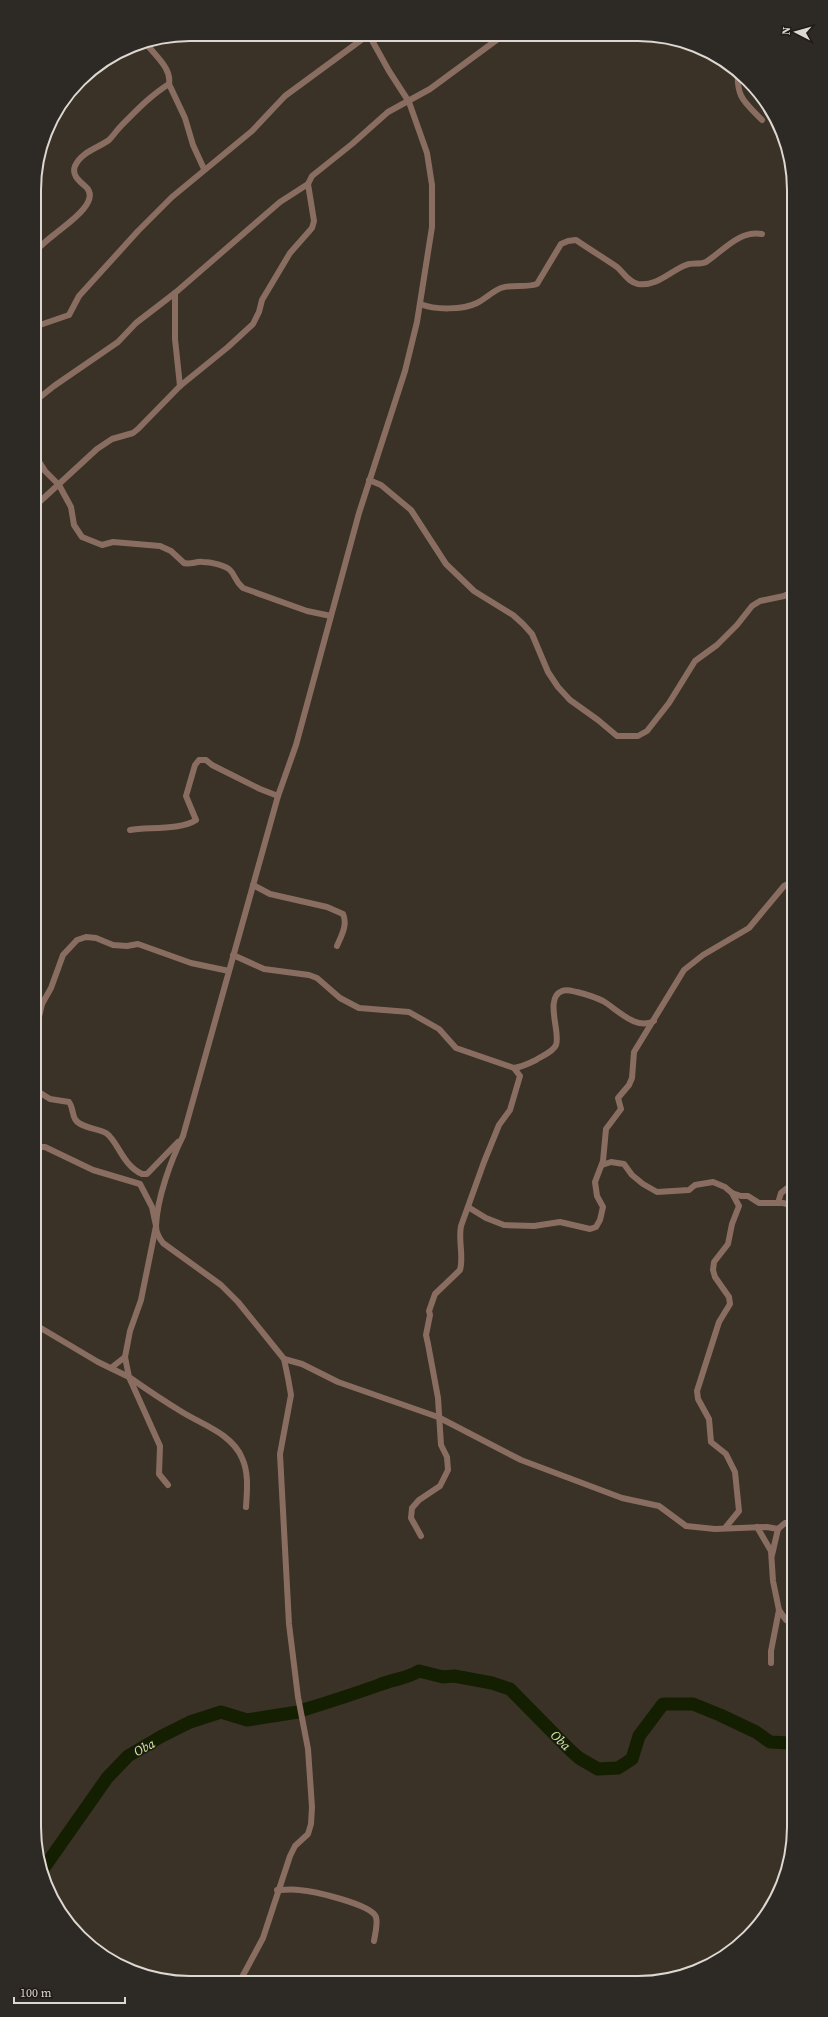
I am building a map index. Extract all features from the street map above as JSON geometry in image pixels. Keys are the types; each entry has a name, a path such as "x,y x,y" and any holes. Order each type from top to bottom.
{"street":[{"path":"41,325 70,315 79,296 172,196 204,169 224,156 240,140 252,131 285,96 360,41"},
{"path":"168,1485 160,1474 160,1446 129,1377 125,1358 130,1331 141,1300 162,1195 177,1149 183,1136 278,796 296,745 369,480 405,371 420,304 432,227 432,185 427,153 409,102 388,71 371,41"},
{"path":"41,396 118,342 136,323 175,293 280,202 308,184 312,176 352,144 388,112 409,102 411,98 430,89 495,41"},
{"path":"149,47 164,66 170,78 169,84 185,118 193,145 204,169"},
{"path":"737,79 737,85 745,104 762,120"},
{"path":"41,246 55,233 68,225 89,201 90,193 87,188 79,182 75,174 74,167 78,160 96,146 108,140 146,101 169,84"},
{"path":"41,501 104,443 133,433 138,429 180,386 253,324 259,312 262,300 286,259 312,228 314,221 308,184"},
{"path":"420,304 427,307 467,307 500,288 511,286 527,287 537,284 562,244 568,241 576,240 618,268 628,280 638,284 652,283 672,274 686,264 704,263 732,241 754,232 762,234"},
{"path":"175,293 175,339 180,386"},
{"path":"41,466 44,471 59,484 71,507 74,525 82,537 102,545 113,542 160,546 171,551 184,564 202,561 223,567 230,570 236,582 243,588 307,611 331,616"},
{"path":"369,480 381,485 410,510 446,564 474,591 513,615 523,624 532,634 548,672 558,687 570,700 617,736 638,736 647,732 669,702 694,661 717,645 737,625 752,606 760,601 787,594"},
{"path":"130,830 166,827 196,820 186,796 195,766 199,760 206,760 212,765 260,789 278,796"},
{"path":"468,1207 486,1218 504,1225 534,1226 560,1222 593,1229 600,1220 602,1207 597,1196 594,1182 602,1165 606,1129 620,1109 618,1098 629,1085 632,1078 634,1052 684,970 703,955 749,928 784,886 787,884"},
{"path":"253,885 270,894 327,907 344,914 346,919 345,926 337,946"},
{"path":"41,1008 51,988 63,955 77,940 86,937 96,938 113,945 127,946 138,944 191,963 229,970"},
{"path":"233,955 264,969 309,975 317,978 340,998 359,1008 409,1012 439,1029 456,1048 514,1068 522,1067 532,1062 556,1046 557,1036 554,1020 554,1006 556,996 560,991 566,989 580,992 602,1000 636,1022 644,1024 654,1021"},
{"path":"421,1536 411,1518 412,1508 418,1500 440,1486 448,1470 447,1457 441,1445 438,1417 438,1398 426,1335 430,1315 429,1310 435,1294 460,1270 462,1258 459,1237 484,1162 499,1125 510,1110 516,1092 520,1076 514,1068"},
{"path":"41,1093 50,1099 69,1102 72,1106 75,1119 80,1123 107,1134 126,1162 142,1174 147,1174 183,1136"},
{"path":"41,1147 45,1147 92,1170 140,1184 152,1206 157,1232 163,1243 221,1285 238,1302 284,1359 291,1395 280,1454 289,1624 298,1697 308,1749 312,1808 311,1824 308,1834 295,1846 290,1856 263,1938 242,1976"},
{"path":"602,1165 611,1162 624,1164 632,1175 643,1184 657,1192 689,1190 695,1185 713,1182 725,1187 732,1193 739,1206 732,1224 728,1244 714,1262 713,1270 715,1277 729,1297 730,1304 719,1322 698,1391 698,1399 709,1419 711,1442 726,1454 735,1472 738,1512 725,1528"},
{"path":"778,1203 781,1193 787,1188"},
{"path":"732,1193 741,1196 748,1196 759,1203 787,1205"},
{"path":"41,1328 129,1377 183,1413 226,1437 236,1446 243,1459 247,1479 246,1506"},
{"path":"111,1368 125,1358"},
{"path":"284,1359 302,1364 338,1382 438,1417 520,1460 622,1498 659,1506 686,1526 699,1528 767,1526 778,1529"},
{"path":"787,1523 778,1529 772,1556 773,1581 780,1610 787,1620"},
{"path":"757,1527 768,1544 772,1556"},
{"path":"771,1663 770,1651 780,1610"},
{"path":"278,1890 306,1891 345,1900 371,1911 376,1916 374,1941"}],"waterway":[{"name":"Oba","path":"303,1710 409,1676 419,1671 443,1677 454,1676 492,1683 510,1689 569,1749 579,1758 598,1769 618,1768 632,1759 639,1736 663,1704 693,1704 756,1732 770,1742 787,1743"},
{"name":"Oba","path":"46,1865 107,1778 128,1756 190,1722 221,1712 247,1720 298,1712"}]}
